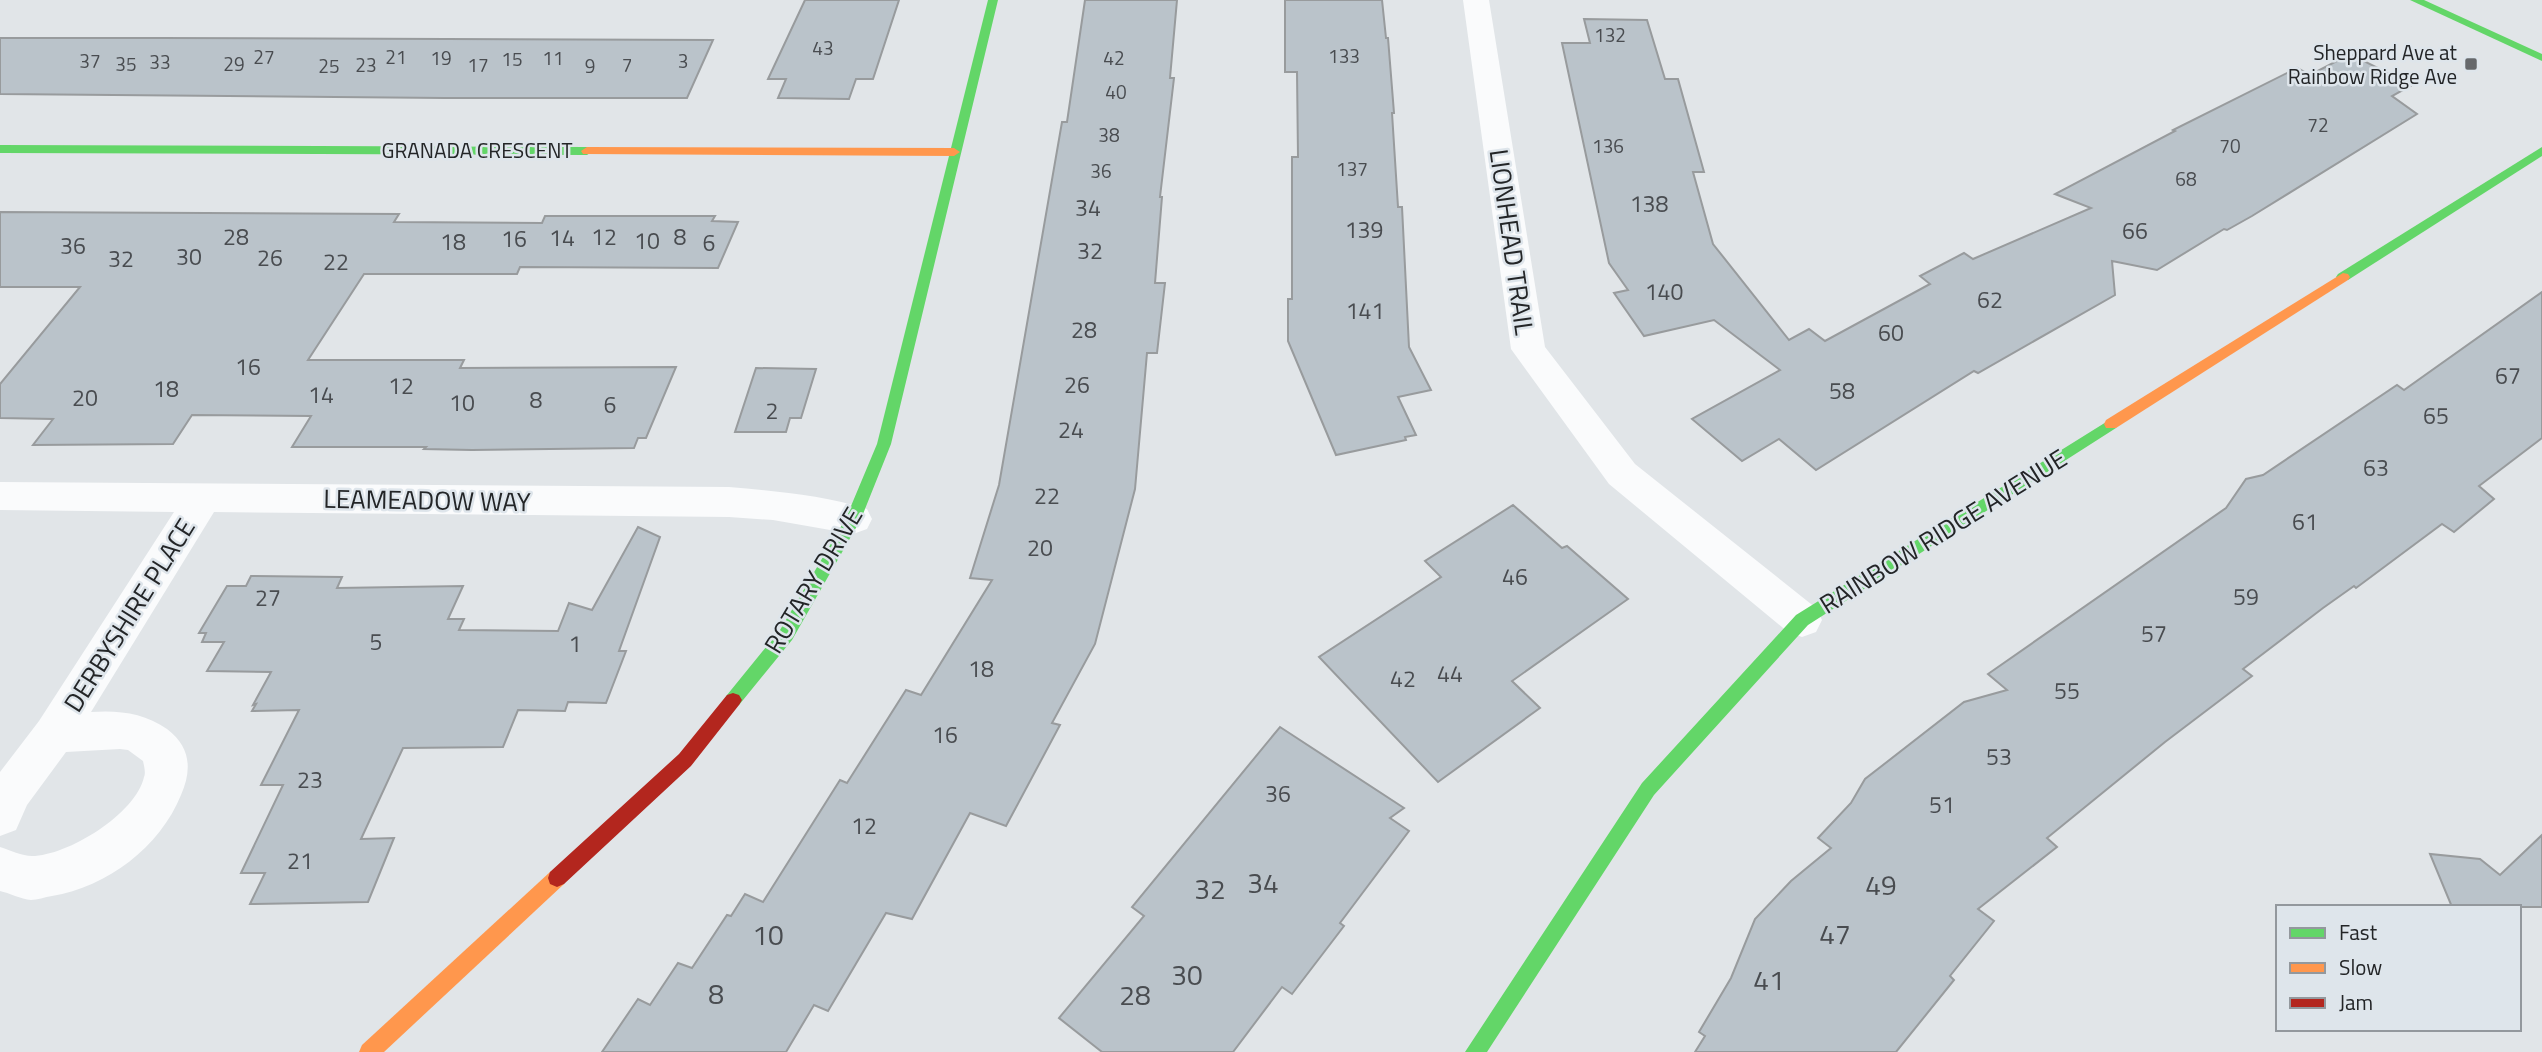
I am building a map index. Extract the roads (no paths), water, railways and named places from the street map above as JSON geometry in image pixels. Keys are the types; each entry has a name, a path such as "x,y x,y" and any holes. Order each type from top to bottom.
{"street":[{"name":"ROTARY DRIVE","path":"369,1052 685,760 786,635 853,519 884,444 993,0"},
{"name":"LIONHEAD TRAIL","path":"1476,0 1528,349 1622,474 1802,620"},
{"path":"2416,0 2542,58"},
{"name":"GRANADA CRESCENT","path":"0,149 954,152"},
{"name":"RAINBOW RIDGE AVENUE","path":"1475,1052 1648,789 1802,620 2542,151"},
{"name":"LEAMEADOW WAY","path":"0,496 729,502 773,505 853,519"},
{"name":"DERBYSHIRE PLACE","path":"0,816 11,792 54,734 204,497"},
{"name":"DERBYSHIRE PLACE","path":"0,869 26,877 56,874 88,863 119,845 144,822 160,799 167,776 166,756 156,741 137,732 54,734"}],"place":[{"name":"Sheppard Ave at Rainbow Ridge Ave","path":"2471,64"}]}
